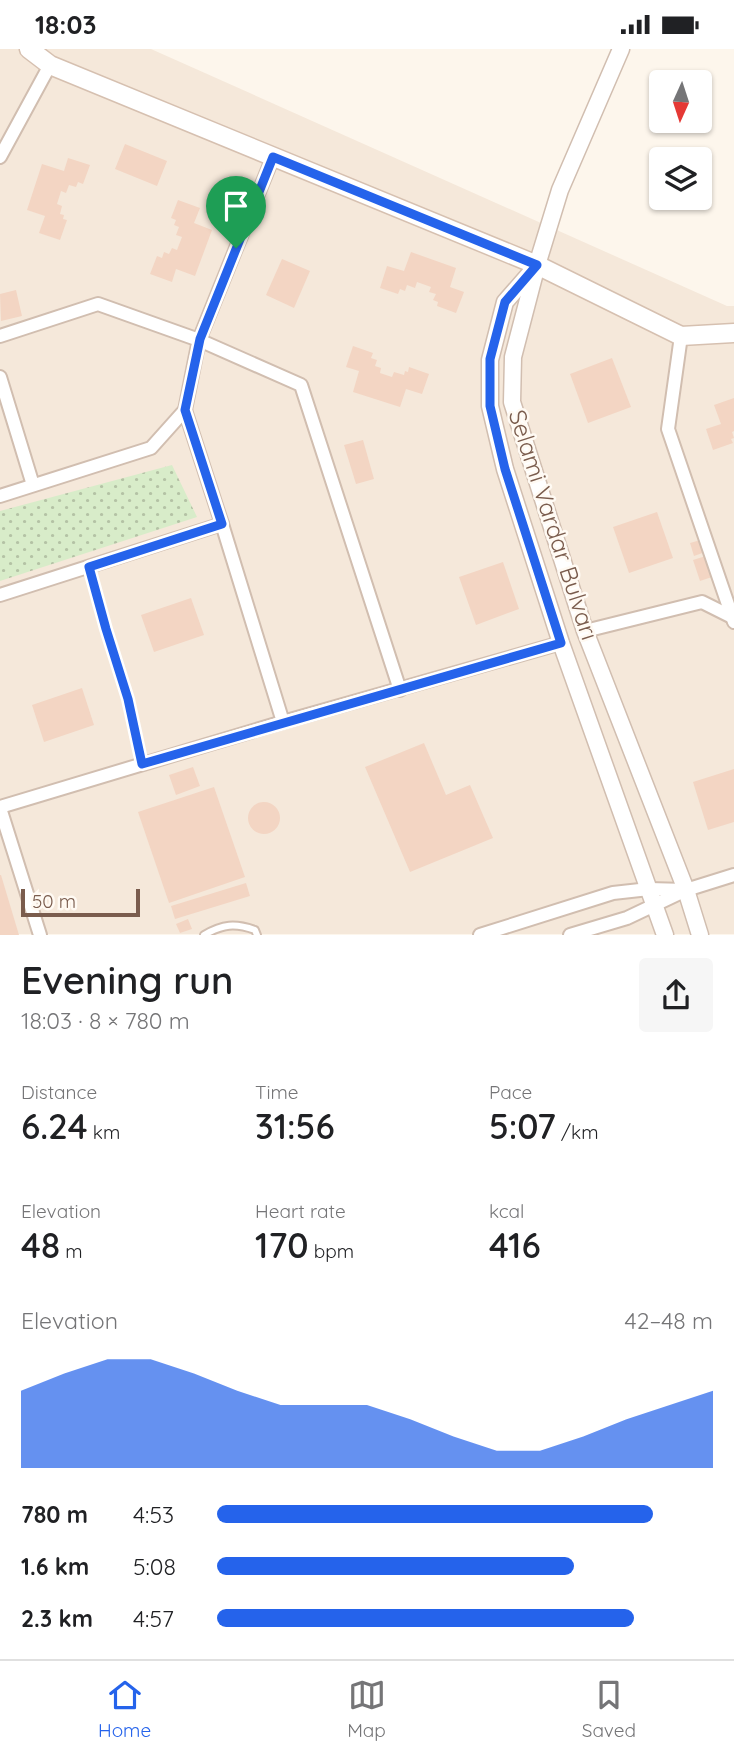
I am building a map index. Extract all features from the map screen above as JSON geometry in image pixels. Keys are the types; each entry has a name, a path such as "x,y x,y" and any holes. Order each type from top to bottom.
{"main road":[{"path":"29,49 50,65 537,265 681,336 734,333"}],"street":[{"path":"537,265 560,190 621,49"},
{"path":"0,156 50,65"},
{"path":"0,496 151,448 185,410 200,339 273,157"},
{"name":"Selami Vardar Bulvarı","path":"537,265 513,357 512,402 585,631 686,890 700,935"},
{"name":"Selami Vardar Bulvarı","path":"537,265 505,302 490,359 490,406 505,469 561,643 665,935"},
{"path":"0,336 98,304 200,339 301,385 400,690"},
{"path":"681,336 668,429 734,619"},
{"path":"0,377 33,485"},
{"path":"185,410 283,722"},
{"path":"0,596 222,524"},
{"path":"585,631 702,603 734,619"},
{"path":"40,935 0,807 283,722 561,643"},
{"path":"570,935 627,918 686,890 734,876"},
{"path":"480,935 613,893 686,890"}],"lane":[{"path":"89,567 128,699 142,764"},
{"path":"204,935 217,927 239,924 255,930 257,935"}],"shaded area":[{"path":"0,49 151,49 727,306 734,306 734,934 0,934"}],"green space":[{"path":"172,465 197,517 0,581 0,511"}],"building":[{"path":"125,144 167,161 157,186 115,169"},
{"path":"68,158 90,165 83,184 78,182 76,187 69,185 66,193 61,191 57,204 62,206 60,214 67,220 60,240 39,233 45,216 27,210 42,164 64,171"},
{"path":"178,200 200,208 194,223 212,230 195,276 176,269 172,282 150,274 157,256 162,258 164,252 169,254 172,248 177,250 182,237 176,235 179,227 174,225 176,220 171,218"},
{"path":"411,252 456,268 450,287 464,292 456,313 437,306 438,302 433,300 436,294 429,292 431,287 417,282 415,288 407,285 405,291 400,289 398,294 380,288 387,266 404,271"},
{"path":"282,259 310,271 294,308 266,295"},
{"path":"16,290 22,316 1,321 0,294"},
{"path":"353,346 373,353 371,358 377,360 375,366 381,368 380,373 392,377 394,372 404,375 409,367 429,374 422,394 406,389 400,407 353,392 359,371 346,367"},
{"path":"612,358 631,407 588,423 570,374"},
{"path":"734,398 733,443 713,450 706,429 721,424 714,405"},
{"path":"363,440 374,479 356,484 344,445"},
{"path":"657,512 673,558 629,573 613,527"},
{"path":"704,539 708,551 694,556 690,543"},
{"path":"709,555 715,576 700,581 693,560"},
{"path":"503,562 519,609 476,625 459,577"},
{"path":"191,598 204,635 154,652 141,615"},
{"path":"82,688 94,725 44,742 32,705"},
{"path":"424,743 446,795 470,785 493,838 410,872 365,767"},
{"path":"193,767 200,786 176,795 169,775"},
{"path":"734,769 734,822 708,830 693,782"},
{"path":"214,787 245,877 169,903 138,812"},
{"path":"264,802 275,807 280,818 275,829 264,834 253,829 248,818 253,807"},
{"path":"1,875 19,935 0,935"},
{"path":"246,883 250,896 175,919 171,906"},
{"path":"188,919 192,929 180,933 176,924"}],"route":[{"path":"273,157 537,265 505,302 490,359 490,406 505,469 561,643 142,764 128,699 89,567 222,524 185,410 200,339 236,248 273,157"}]}
